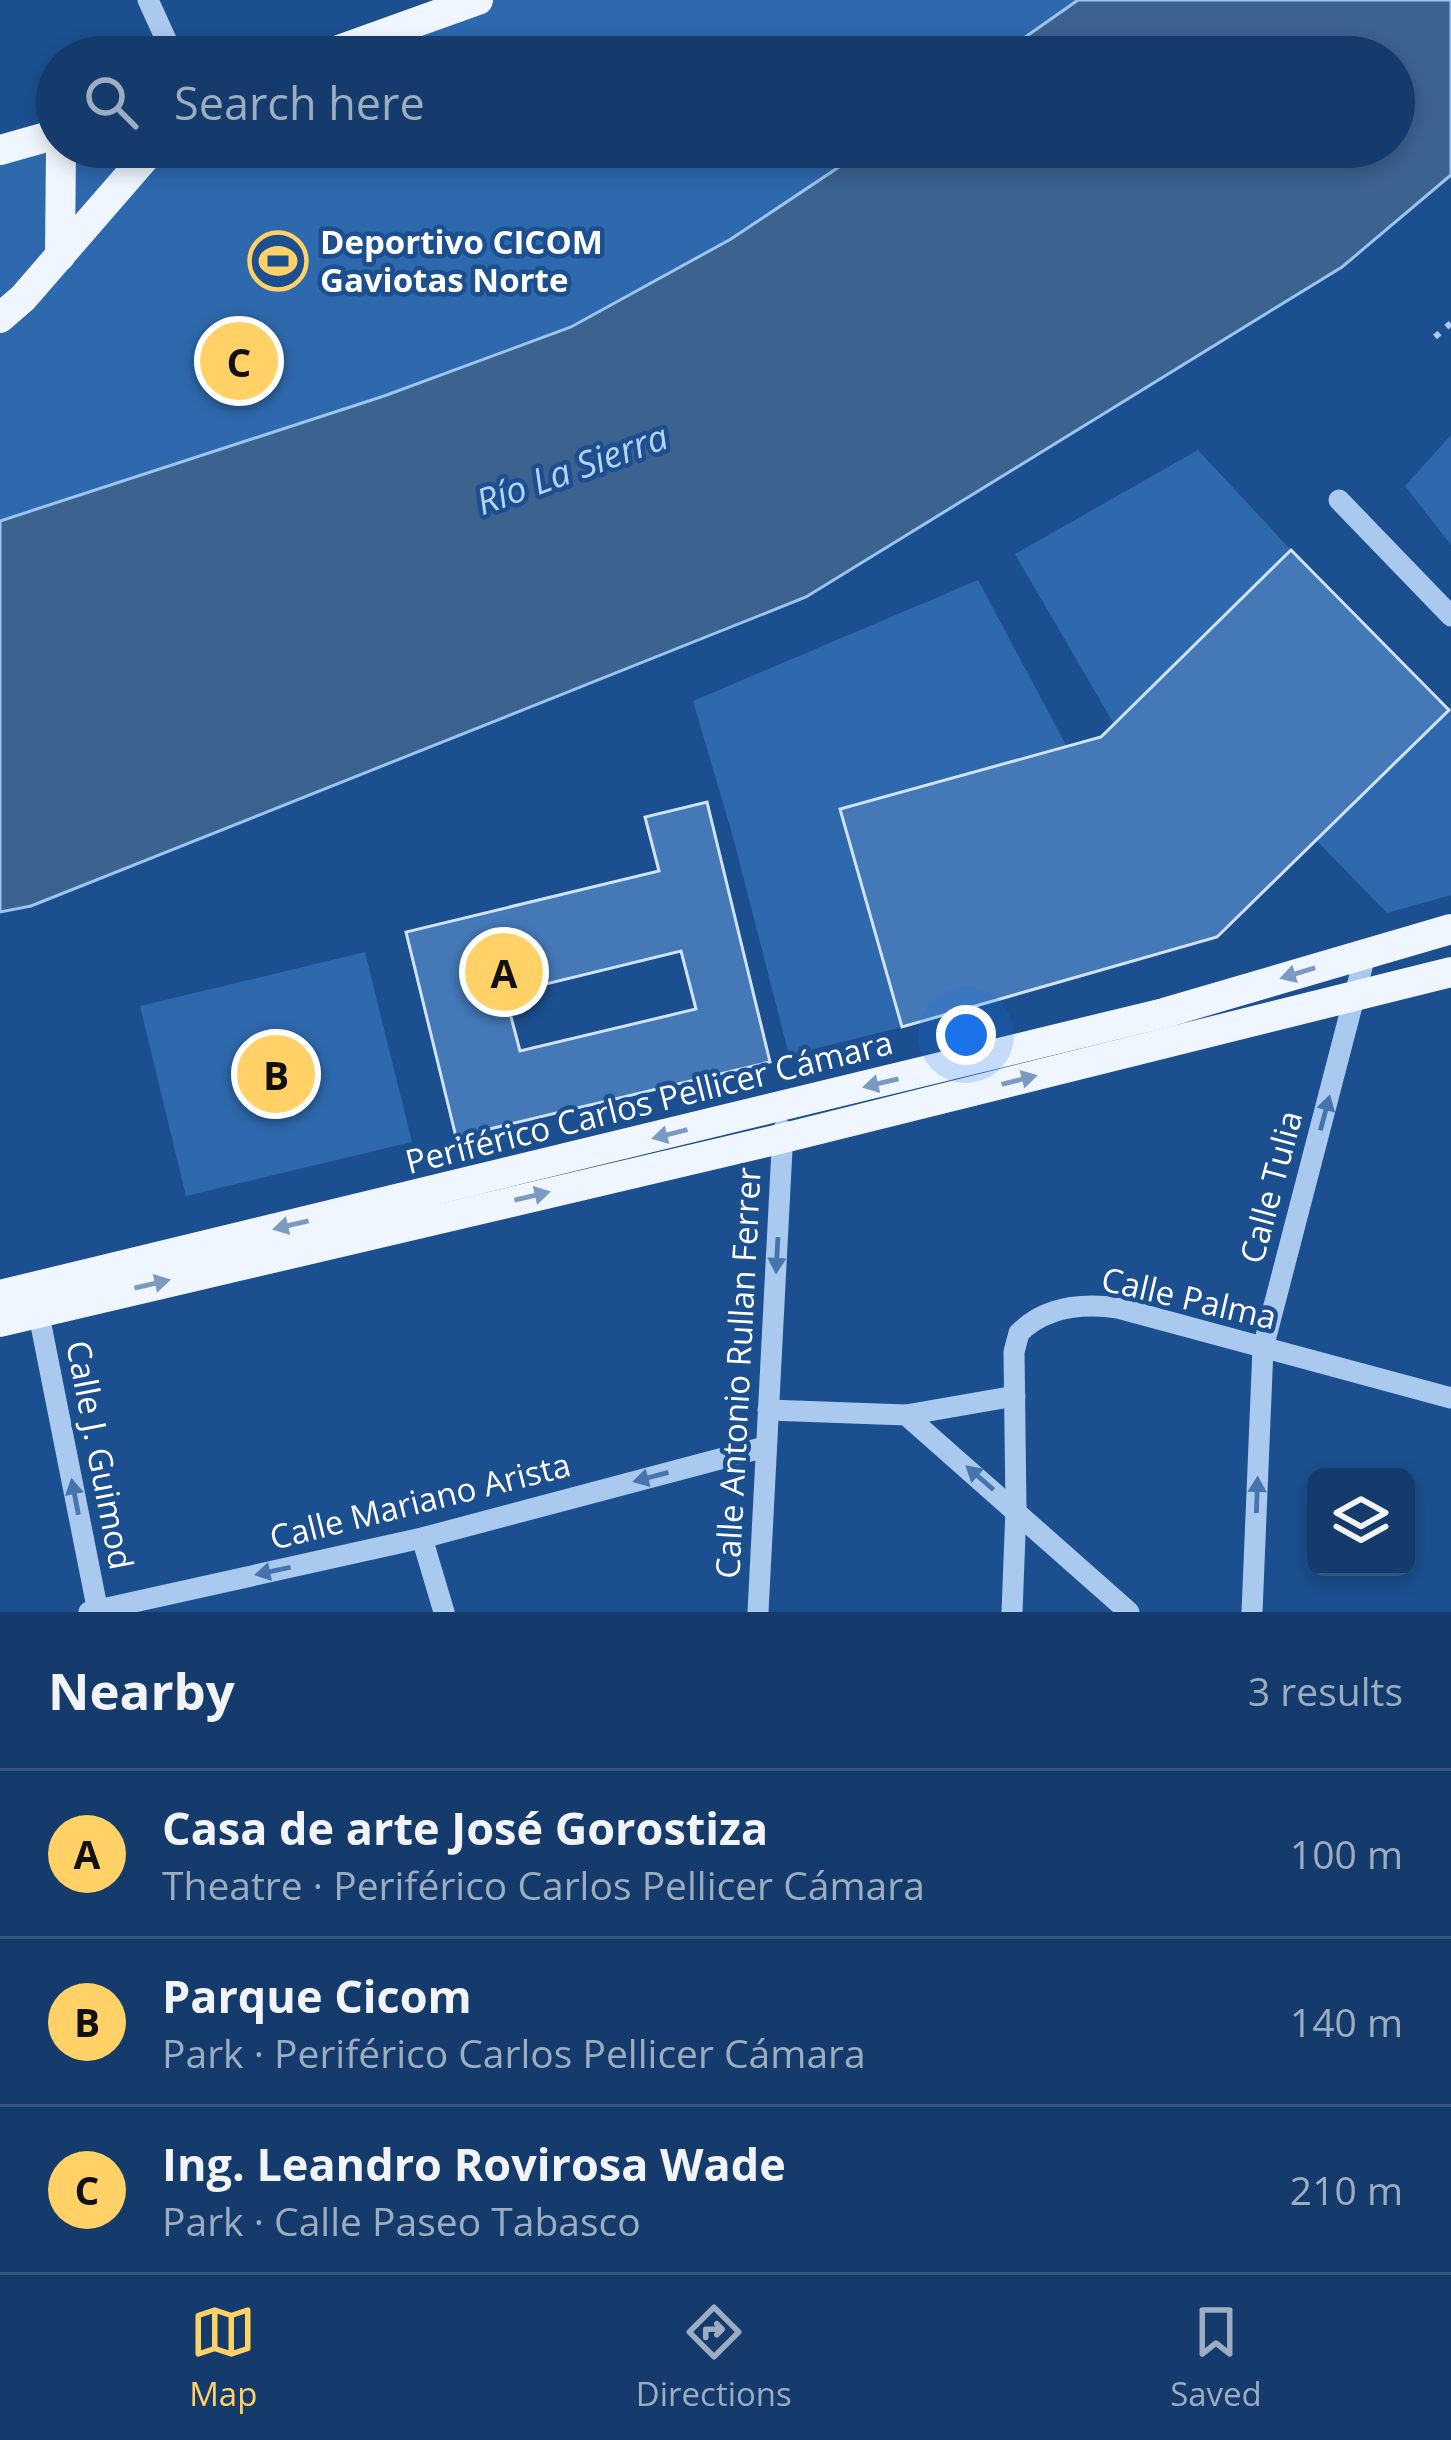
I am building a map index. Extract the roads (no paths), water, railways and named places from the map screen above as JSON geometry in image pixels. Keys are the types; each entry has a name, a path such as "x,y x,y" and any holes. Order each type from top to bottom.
{"main road":[{"path":"378,36 478,0"},
{"path":"0,150 36,140"},
{"path":"60,256 61,168"},
{"path":"0,318 136,168"},
{"name":"Periférico Carlos Pellicer Cámara","path":"0,1295 1164,1013 1451,929"},
{"name":"Periférico Carlos Pellicer Cámara","path":"0,1322 784,1138 1451,972"},
{"path":"0,1282 106,1270"}],"street":[{"path":"148,0 164,36"},
{"path":"1340,500 1451,616"},
{"name":"Calle Tulia","path":"1252,1612 1263,1348 1366,952"},
{"name":"Calle Antonio Rullan Ferrer","path":"758,1612 783,1105"},
{"name":"Calle Palma","path":"1012,1612 1013,1361 1018,1334 1048,1313 1070,1307 1118,1308 1451,1398"},
{"name":"Calle J. Guimod","path":"38,1310 95,1611"},
{"path":"767,1410 906,1414 1015,1396"},
{"path":"906,1414 1129,1612"},
{"name":"Calle Mariano Arista","path":"95,1611 422,1538 765,1447"},
{"path":"422,1538 445,1612"}],"water":[{"name":"Río La Sierra","path":"1078,0 1451,0 1451,175 1342,267 806,597 31,906 0,912 0,521 384,396 571,327 731,239 838,168 1415,168 1415,36 1027,36"}],"place":[{"name":"Deportivo CICOM Gaviotas Norte","path":"278,261"},
{"name":"Ing. Leandro Rovirosa Wade","path":"239,361"},
{"name":"Casa de arte José Gorostiza","path":"504,972"},
{"name":"Parque Cicom","path":"276,1074"}]}
